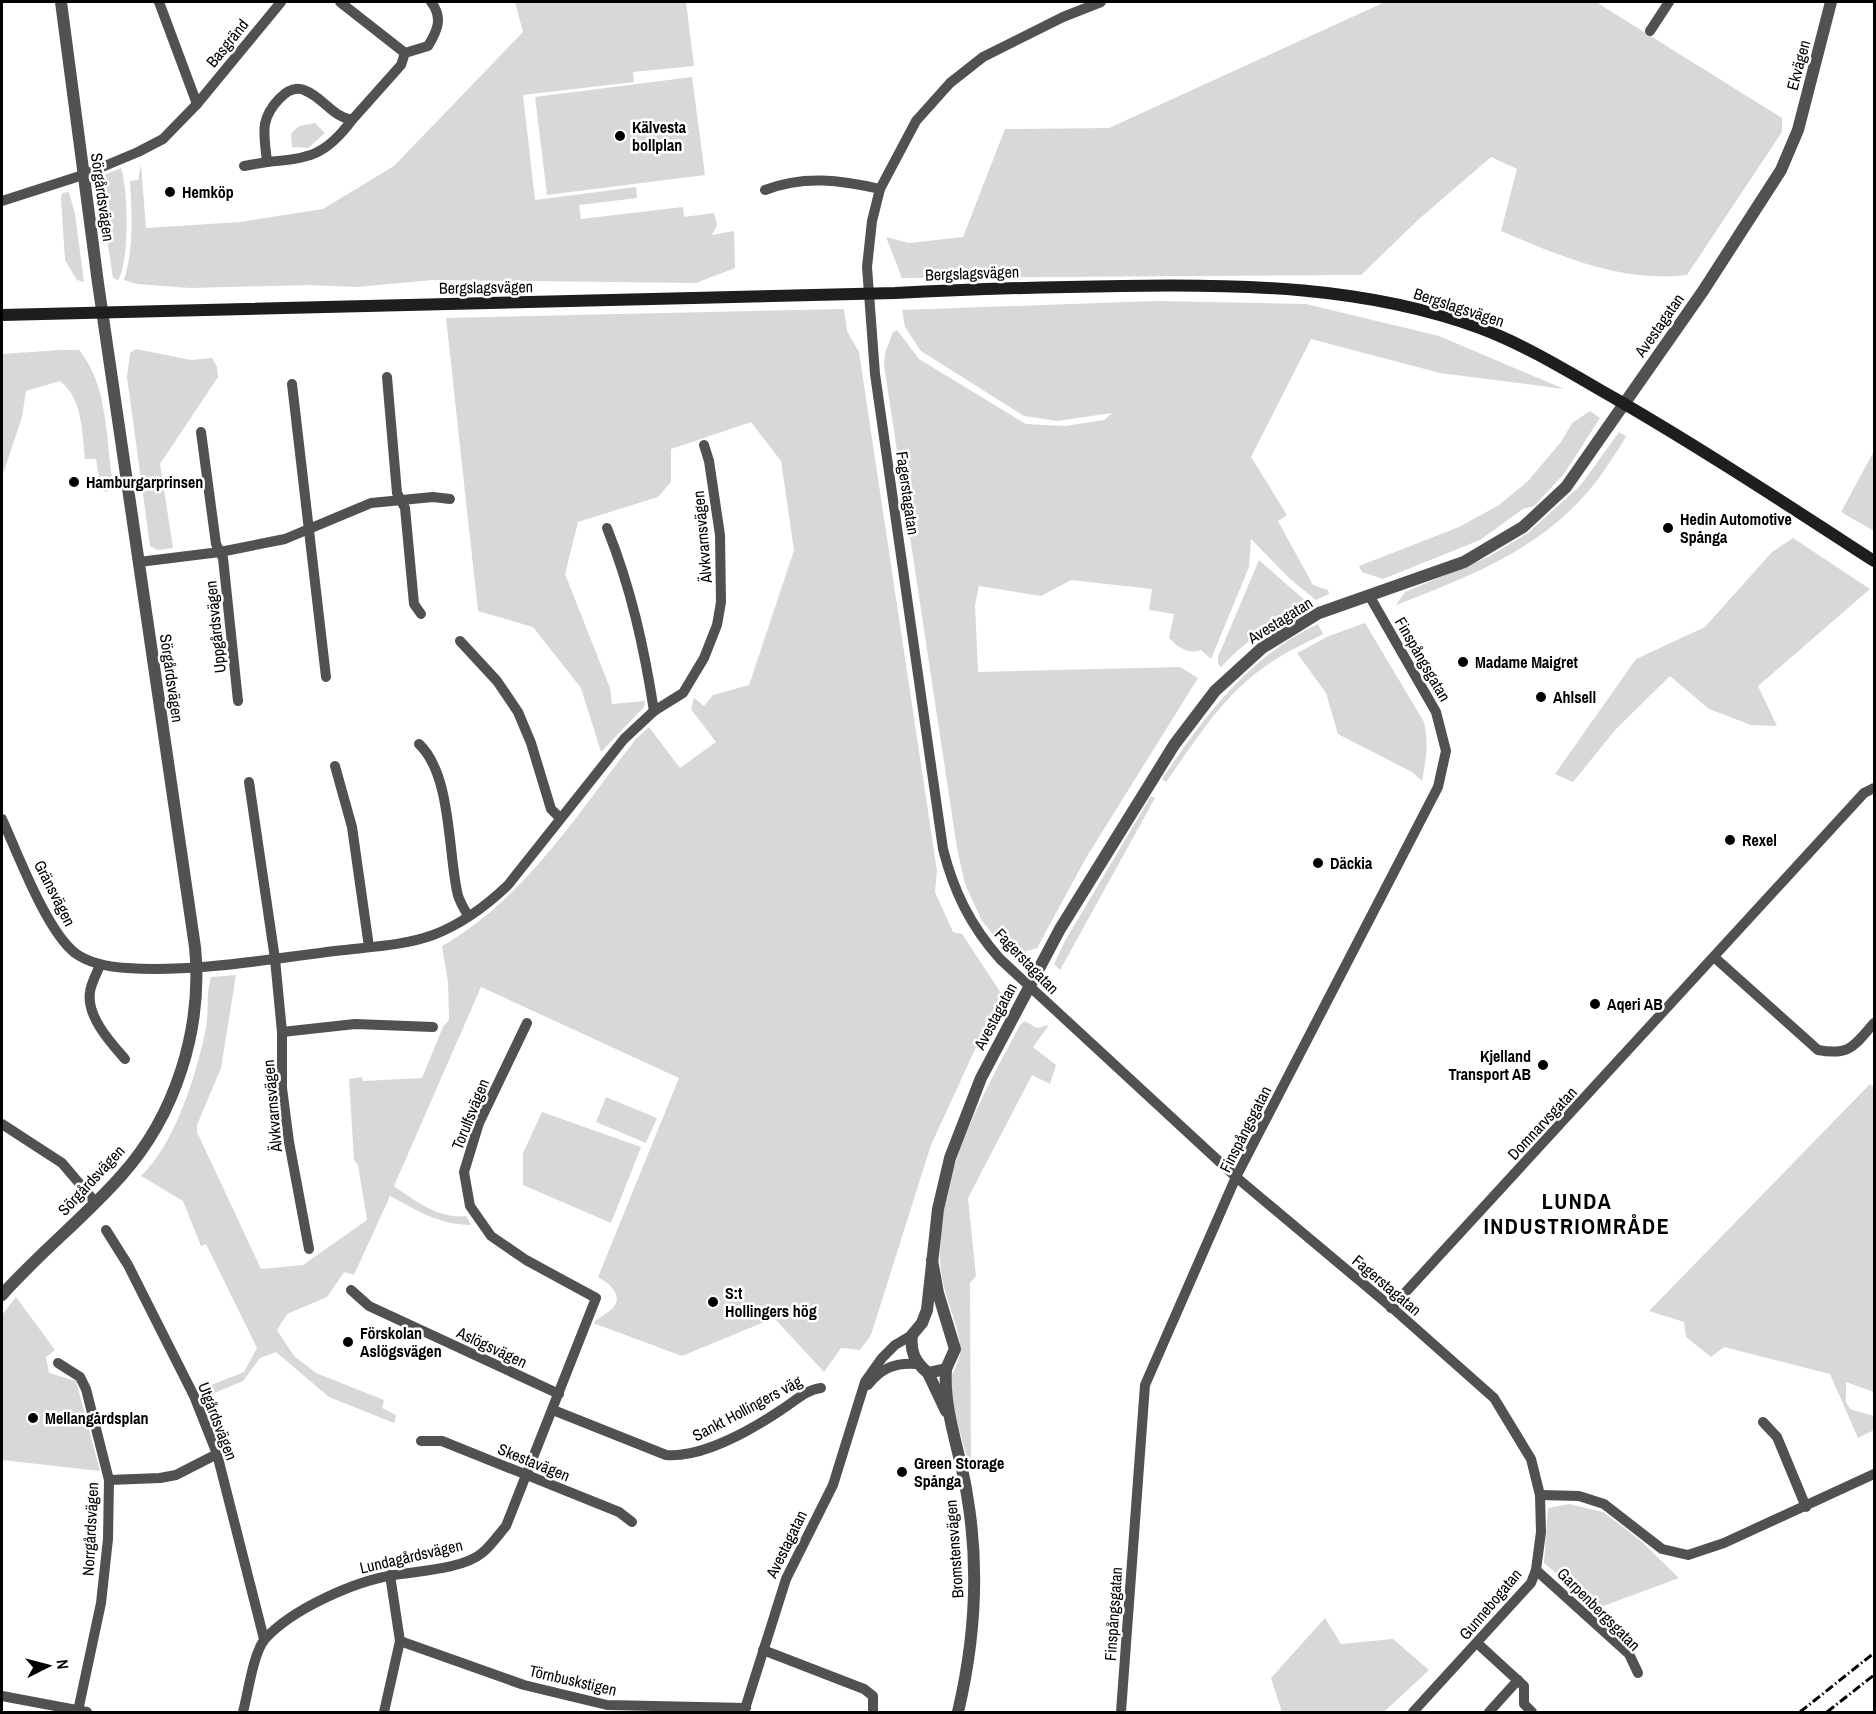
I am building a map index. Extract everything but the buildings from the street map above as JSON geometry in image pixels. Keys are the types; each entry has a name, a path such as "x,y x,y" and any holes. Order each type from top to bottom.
{"main road":[{"name":"Bergslagsvägen","path":"2,315 869,294 989,288 1205,285 1324,291 1413,308 1482,329 1555,363 1875,561"}],"street":[{"name":"Sörgårdsvägen","path":"2,1295 96,1203 129,1166 164,1113 188,1047 194,1013 197,966 83,175 61,2"},
{"name":"Basgränd","path":"159,2 197,104"},
{"name":"Basgränd","path":"2,201 83,175 163,139 197,104 280,2"},
{"path":"340,2 405,53"},
{"path":"405,53 428,46 433,38 439,17 430,2"},
{"name":"Fagerstagatan","path":"1101,2 1063,17 983,57 950,83 916,121 880,189 870,242 867,267 876,374 943,849 952,882 968,918 994,952 1029,987 1236,1177 1494,1398 1531,1459 1540,1495"},
{"path":"1650,31 1669,2"},
{"name":"Ekvägen","path":"1795,137 1832,2"},
{"path":"244,165 305,159 331,146 400,65 405,53"},
{"path":"267,162 265,124 272,108 285,93 297,88 304,90 342,118 351,120"},
{"name":"Avestagatan","path":"745,1710 786,1579 833,1485 870,1373 895,1345 912,1335 922,1323 927,1310 938,1209 958,1133 981,1078 1060,929 1168,754 1215,691 1262,648 1308,619 1464,562 1523,527 1566,487 1703,291 1781,170 1795,137"},
{"path":"765,190 778,185 818,179 841,180 880,189"},
{"path":"387,377 397,493 405,507 414,604 421,614"},
{"path":"292,384 326,676"},
{"name":"Uppgårdsvägen","path":"201,432 216,544 223,558 238,701"},
{"name":"Älvkvarnsvägen","path":"197,966 369,947 431,936 468,916 508,885 624,739 654,711 683,693 704,658 717,625 721,602 720,535 709,460 704,445"},
{"path":"139,562 220,552 285,539 365,505 433,497 450,500"},
{"path":"607,528 623,568 640,629 654,711"},
{"name":"Finspångsgatan","path":"1121,1713 1145,1385 1236,1177 1438,787 1446,751 1436,712 1371,597"},
{"path":"460,641 497,681 518,712 531,743 550,809 560,818"},
{"path":"419,744 429,753 443,797 457,894 468,916"},
{"path":"335,766 352,827 369,947"},
{"name":"Älvkvarnsvägen","path":"249,782 275,958 282,1032 282,1088 289,1142 309,1249"},
{"name":"Domnarvsgatan","path":"1391,1308 1864,793 1875,788"},
{"name":"Gränsvägen","path":"2,819 57,934 76,953 100,965 128,969 197,966"},
{"path":"1714,957 1818,1050 1838,1053 1855,1045 1875,1023"},
{"path":"100,965 89,993 91,1009 107,1039 125,1059"},
{"name":"Torulfsvägen","path":"527,1023 479,1123 464,1172 470,1206 490,1236 526,1260 596,1299"},
{"path":"282,1032 355,1024 433,1027"},
{"path":"2,1124 62,1163 96,1203"},
{"name":"Utgårdsvägen","path":"106,1230 128,1265 194,1396 217,1454 264,1639"},
{"name":"Avestagatan","path":"932,1260 938,1293 955,1349 946,1369"},
{"name":"Aslögsvägen","path":"351,1290 369,1306 559,1394"},
{"name":"Lundagårdsvägen","path":"264,1639 295,1616 344,1587 390,1575 454,1565 482,1554 506,1526 596,1299"},
{"path":"922,1323 931,1321 950,1327"},
{"path":"912,1335 912,1355 917,1364 928,1373 946,1369"},
{"name":"Norrgårdsvägen","path":"58,1363 80,1377 86,1389 109,1480 108,1539 101,1604 83,1712"},
{"name":"Avestagatan","path":"862,1393 880,1372 890,1366 904,1363 917,1364"},
{"name":"Bromstensvägen","path":"946,1369 950,1420 967,1494 974,1545 976,1597 969,1666 958,1713"},
{"name":"Bromstensvägen","path":"928,1373 950,1420"},
{"name":"Sankt Hollingers väg","path":"553,1410 666,1455 681,1456 697,1454 779,1412 810,1390 821,1388"},
{"path":"1762,1422 1777,1437 1806,1507"},
{"name":"Skestavägen","path":"422,1441 442,1440 525,1476 619,1512 632,1522"},
{"path":"109,1480 160,1478 176,1475 217,1454"},
{"path":"1540,1495 1579,1496 1604,1504 1662,1549 1688,1555 1724,1543 1875,1474"},
{"name":"Gunnebogatan","path":"1413,1713 1531,1583 1536,1570 1541,1532 1540,1495"},
{"name":"Garpenbergsgatan","path":"1536,1570 1629,1654 1638,1673"},
{"path":"384,1713 400,1641 390,1575"},
{"path":"243,1713 256,1657 264,1639"},
{"name":"Törnbuskstigen","path":"400,1641 525,1685 606,1706 745,1710"},
{"path":"1477,1643 1524,1686 1524,1704 1528,1711"},
{"path":"763,1650 864,1689 873,1696 873,1713"},
{"path":"1489,1713 1518,1680"},
{"path":"2,1696 83,1712"}],"shaded area":[{"path":"515,2 686,2 694,66 633,72 634,82 523,95 535,200 636,187 637,198 579,205 581,219 683,207 684,217 714,213 717,225 712,235 734,231 735,268 696,283 433,280 356,287 309,285 190,288 137,284 124,280 131,243 130,181 138,180 141,165 146,228 240,222 323,209 394,166 523,32"},
{"path":"1385,2 1596,2 1782,118 1782,132 1687,275 1639,275 1615,271 1546,250 1501,231 1517,169 1491,157 1419,219 1361,275 902,278 886,237 909,243 963,237 1005,129 1109,128"},
{"name":"Kälvesta bollplan","path":"692,77 705,175 547,195 535,97"},
{"path":"315,123 325,133 308,148 292,147 291,134 299,126"},
{"path":"121,168 127,225 125,257 118,280 113,278 99,187 102,176"},
{"path":"69,192 75,214 84,282 77,280 65,260 61,199 62,193"},
{"path":"1155,301 1306,304 1439,336 1564,389 1440,373 1311,339 1251,457 1287,515 1278,521 1313,585 1328,590 1329,594 1316,600 1290,579 1251,539 1249,567 1211,659 1201,650 1192,652 1183,649 1169,638 1174,614 1149,610 1152,589 1071,580 1041,596 979,586 975,605 978,672 1180,667 1198,678 1086,858 1037,948 1021,953 1006,950 982,921 965,884 957,848 884,365 885,353 893,332 897,330 919,359 1026,424 1065,426 1104,420 1112,413 1057,421 1024,416 921,351 905,327 902,310"},
{"path":"844,309 847,331 859,352 937,871 935,892 953,932 962,934 1001,993 931,1145 871,1335 860,1350 841,1348 824,1372 774,1318 682,1356 593,1323 614,1307 616,1302 615,1292 598,1277 679,1078 481,987 394,1186 437,1212 466,1216 471,1225 438,1219 419,1212 390,1196 354,1275 344,1272 327,1297 287,1314 277,1330 294,1356 316,1373 384,1400 382,1408 396,1415 394,1423 329,1397 276,1352 260,1358 243,1381 205,1397 201,1389 244,1372 257,1348 206,1244 201,1246 183,1201 141,1176 164,1146 183,1107 197,1066 206,1028 211,977 236,975 221,1068 197,1125 197,1132 261,1269 303,1265 367,1220 358,1165 354,1160 349,1079 362,1077 363,1081 422,1078 443,1027 449,1020 448,982 442,946 472,927 524,880 548,853 635,740 649,727 680,768 716,742 691,709 694,698 704,706 713,695 749,685 794,550 781,461 751,422 671,449 671,482 658,497 578,522 565,574 610,688 612,704 645,701 644,707 601,752 581,688 533,627 478,611 446,318"},
{"path":"136,349 191,360 212,358 217,367 218,377 160,464 173,548 158,550 150,546 127,377 130,353"},
{"path":"79,350 95,378 104,410 112,477 112,487 107,492 101,490 96,459 85,459 82,427 77,406 68,388 60,381 26,391 22,417 2,477 2,354"},
{"path":"1590,411 1600,418 1564,474 1534,506 1523,509 1480,540 1383,579 1362,572 1359,566 1459,527 1499,505 1528,481 1561,442 1572,423"},
{"path":"1619,432 1626,436 1604,471 1561,519 1537,538 1484,568 1396,605 1405,592 1488,557 1528,533 1580,486"},
{"path":"1874,451 1874,531 1841,512"},
{"path":"1793,538 1870,589 1758,686 1777,726 1751,725 1709,709 1670,676 1616,729 1573,782 1555,774 1636,659 1705,627 1772,552"},
{"path":"1259,560 1308,603 1262,631 1221,667 1218,664 1218,657"},
{"path":"1365,623 1424,722 1427,744 1422,781 1412,772 1338,734 1326,693 1297,653 1329,636"},
{"path":"1318,624 1323,634 1279,657 1236,690 1199,734 1166,782 1162,779 1212,711 1249,671 1270,653"},
{"path":"1151,796 1155,798 1060,970 1054,964 1065,941"},
{"path":"1025,1021 1037,1028 1049,1025 1033,1047 1056,1065 1050,1084 1032,1075 968,1198 976,1276 970,1283 971,1472 950,1390 951,1378 961,1349 941,1272 941,1228 954,1167 965,1138 991,1080 1020,1025"},
{"path":"1870,1084 1874,1088 1874,1392 1846,1382 1846,1402 1850,1409 1874,1416 1874,1430 1858,1438 1830,1374 1724,1347 1711,1357 1686,1337 1684,1322 1649,1311"},
{"path":"606,1097 657,1118 646,1143 596,1122"},
{"path":"542,1112 641,1147 611,1223 523,1185 523,1153"},
{"path":"16,1297 55,1350 46,1357 49,1373 76,1381 100,1471 2,1460 2,1315"},
{"path":"1569,1504 1603,1512 1641,1541 1679,1578 1598,1608 1544,1563 1548,1508"},
{"path":"1325,1618 1341,1644 1393,1639 1429,1670 1384,1712 1282,1712 1271,1678"}],"railway":[{"path":"1800,1712 1874,1653"},
{"path":"1827,1712 1874,1675"}],"place":[{"name":"Kälvesta bollplan","path":"620,136"},
{"name":"Hemköp","path":"170,192"},
{"name":"Hamburgarprinsen","path":"74,482"},
{"name":"Hedin Automotive Spånga","path":"1668,528"},
{"name":"Madame Maigret","path":"1463,662"},
{"name":"Ahlsell","path":"1541,697"},
{"name":"Rexel","path":"1730,840"},
{"name":"Däckia","path":"1318,863"},
{"name":"Aqeri AB","path":"1595,1004"},
{"name":"Kjelland Transport AB","path":"1543,1065"},
{"name":"S:t Hollingers hög","path":"713,1302"},
{"name":"Förskolan Aslögsvägen","path":"348,1342"},
{"name":"Mellangårdsplan","path":"33,1418"},
{"name":"Green Storage Spånga","path":"902,1472"}],"district":[{"name":"LUNDA INDUSTRIOMRÅDE","path":"1577,1214"}]}
